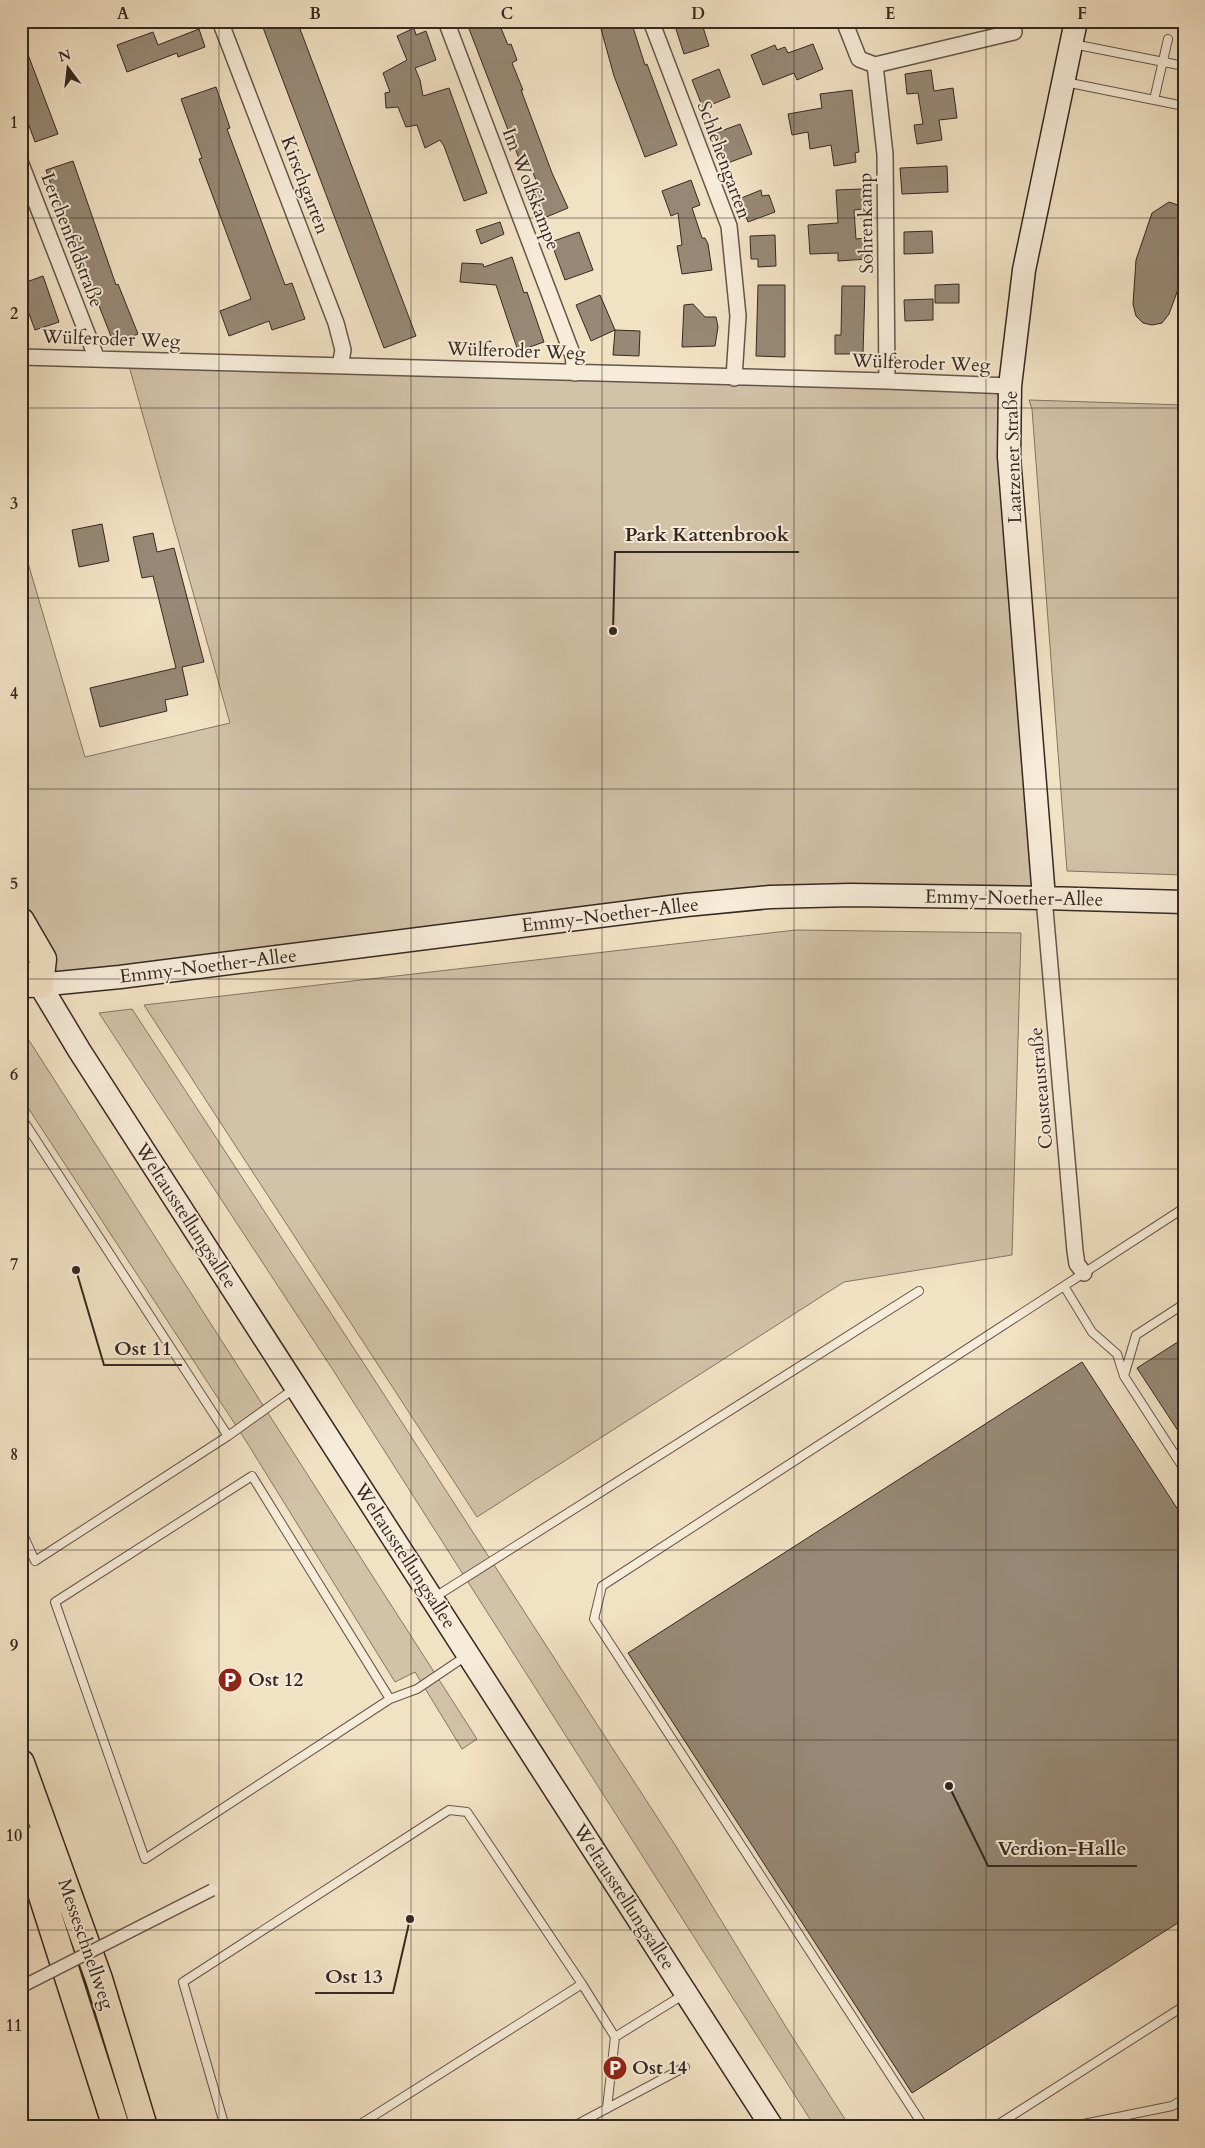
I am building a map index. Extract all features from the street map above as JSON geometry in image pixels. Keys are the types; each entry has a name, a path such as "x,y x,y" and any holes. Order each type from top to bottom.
{"highway":[{"path":"21,921 44,959 27,982"},
{"name":"Messeschnellweg","path":"21,1763 99,1979 144,2127"},
{"name":"Messeschnellweg","path":"21,1838 36,1877 116,2127"}],"main road":[{"name":"Laatzener Straße","path":"1044,898 1009,457 1010,386 1024,270 1076,21"},
{"name":"Emmy-Noether-Allee","path":"27,982 120,978 686,905 770,897 851,895 1184,902"},
{"name":"Weltausstellungsallee","path":"27,982 79,1050 772,2127"}],"street":[{"name":"Kirschgarten","path":"220,21 336,323 343,350 340,366"},
{"name":"Im Wolfskampe","path":"446,21 573,356 575,372"},
{"name":"Schlehengarten","path":"651,21 729,226 738,316 734,378"},
{"path":"844,21 859,58 875,65 1015,27"},
{"name":"Sohrenkamp","path":"875,65 885,154 887,380"},
{"name":"Lerchenfeldstraße","path":"21,164 97,359"},
{"name":"Wülferoder Weg","path":"21,357 734,378 887,380 1010,386"},
{"name":"Cousteaustraße","path":"1044,898 1075,1251 1077,1264 1084,1273"},
{"path":"21,1987 212,1890"}],"lane":[{"path":"1154,100 1168,38"},
{"path":"1072,44 1184,66"},
{"path":"1064,81 1184,106"},
{"path":"21,1117 228,1436"},
{"path":"924,2127 594,1618 602,1586 1184,1208"},
{"path":"1064,1286 1092,1332 1117,1354 1124,1376 1184,1468"},
{"path":"433,1599 919,1291"},
{"path":"1124,1376 1136,1335 1184,1304"},
{"path":"21,1530 35,1561 228,1436 296,1386"},
{"path":"390,1700 252,1476 55,1602 145,1859 390,1700 417,1689 468,1654"},
{"path":"225,2127 183,1982 449,1810 467,1812 582,1984 615,2037 607,2108"},
{"path":"356,2127 582,1984"},
{"path":"615,2037 686,1993"},
{"path":"994,2127 1184,2006"},
{"path":"572,2127 685,2067"},
{"path":"1069,2127 1172,2106 1184,2099"}],"shaded area":[{"path":"129,366 1010,386 1044,898 851,895 40,985 21,921 21,539 85,757 230,723"},
{"path":"1029,400 1184,405 1184,875 1067,871 1032,409"},
{"path":"796,930 1021,933 1012,1255 844,1282 477,1517 144,1005"},
{"path":"132,1009 677,1848 786,2027 850,2127 815,2127 333,1370 99,1013"},
{"path":"21,1031 23,1031 477,1739 462,1749 415,1672 395,1682 246,1441 21,1097"}],"building":[{"path":"272,21 297,21 416,336 384,348 262,25"},
{"path":"466,21 498,21 508,45 511,44 517,60 512,63 523,90 521,90 552,173 568,208 544,218 531,188 538,185 527,158 520,161"},
{"path":"631,21 645,65 647,64 677,145 645,157 614,76 601,29"},
{"path":"688,21 701,21 709,46 684,54 675,26"},
{"path":"414,28 416,35 426,31 436,60 415,68 420,80 423,96 449,88 487,193 464,201 444,146 440,140 425,148 417,125 406,127 398,107 386,108 385,93 390,92 383,73 407,60 397,36"},
{"path":"199,29 205,47 178,57 177,53 127,72 117,45 153,32 158,45"},
{"path":"21,36 58,134 35,142 21,104"},
{"path":"813,44 823,69 797,80 794,73 763,85 751,55 775,45 777,50 785,47 788,53"},
{"path":"719,69 730,97 703,108 692,80"},
{"path":"931,70 934,91 953,88 957,118 939,120 942,140 917,144 914,125 923,124 918,93 907,94 905,74"},
{"path":"216,87 230,128 227,129 285,285 292,283 305,319 272,330 269,321 229,336 220,311 251,299 199,159 202,158 181,99"},
{"path":"852,90 859,152 855,153 856,162 834,166 831,145 810,149 808,132 792,135 788,114 822,108 820,94"},
{"path":"740,124 752,154 725,164 713,134"},
{"path":"73,161 116,285 118,284 138,334 114,344 84,270 62,208 59,209 46,170"},
{"path":"947,166 948,192 902,194 900,168"},
{"path":"691,180 700,205 692,208 702,238 705,238 708,244 712,270 682,274 677,246 682,245 678,213 671,216 662,191"},
{"path":"862,189 863,209 854,210 856,239 866,238 868,259 838,261 838,253 810,254 808,225 838,223 836,190"},
{"path":"761,190 762,196 769,195 775,212 748,222 739,199"},
{"path":"1169,202 1178,205 1184,214 1184,273 1169,314 1162,323 1152,325 1143,323 1136,316 1133,304 1136,260 1152,213"},
{"path":"500,222 504,234 481,244 476,230"},
{"path":"932,231 933,253 904,254 904,232"},
{"path":"579,232 593,270 565,280 551,242"},
{"path":"775,235 776,266 758,267 758,259 751,259 750,236"},
{"path":"512,257 524,293 527,292 544,342 518,351 496,285 460,282 462,263 483,264 484,267"},
{"path":"43,276 59,322 35,330 21,292 21,284"},
{"path":"959,284 959,303 935,303 935,285"},
{"path":"758,285 785,285 785,357 756,356"},
{"path":"842,286 865,286 863,354 835,354 835,335 841,335"},
{"path":"600,295 615,330 591,341 576,305"},
{"path":"933,299 933,320 905,321 904,300"},
{"path":"693,304 705,317 716,317 718,327 715,346 682,347 684,305"},
{"path":"615,330 640,331 639,356 613,355"},
{"path":"102,524 109,561 79,567 72,530"},
{"path":"153,533 157,552 174,548 204,662 182,667 188,695 165,700 167,711 100,727 90,688 176,668 153,576 142,578 133,537"},
{"path":"1184,1338 1184,1440 1137,1368"},
{"path":"1082,1362 1184,1519 1184,1919 912,2093 628,1653"}],"place":[{"name":"Park Kattenbrook","path":"613,631"},
{"name":"Ost 11","path":"76,1270"},
{"name":"Ost 12","path":"230,1680"},
{"name":"Verdion-Halle","path":"949,1786"},
{"name":"Ost 13","path":"410,1919"},
{"name":"Ost 14","path":"615,2068"}]}
